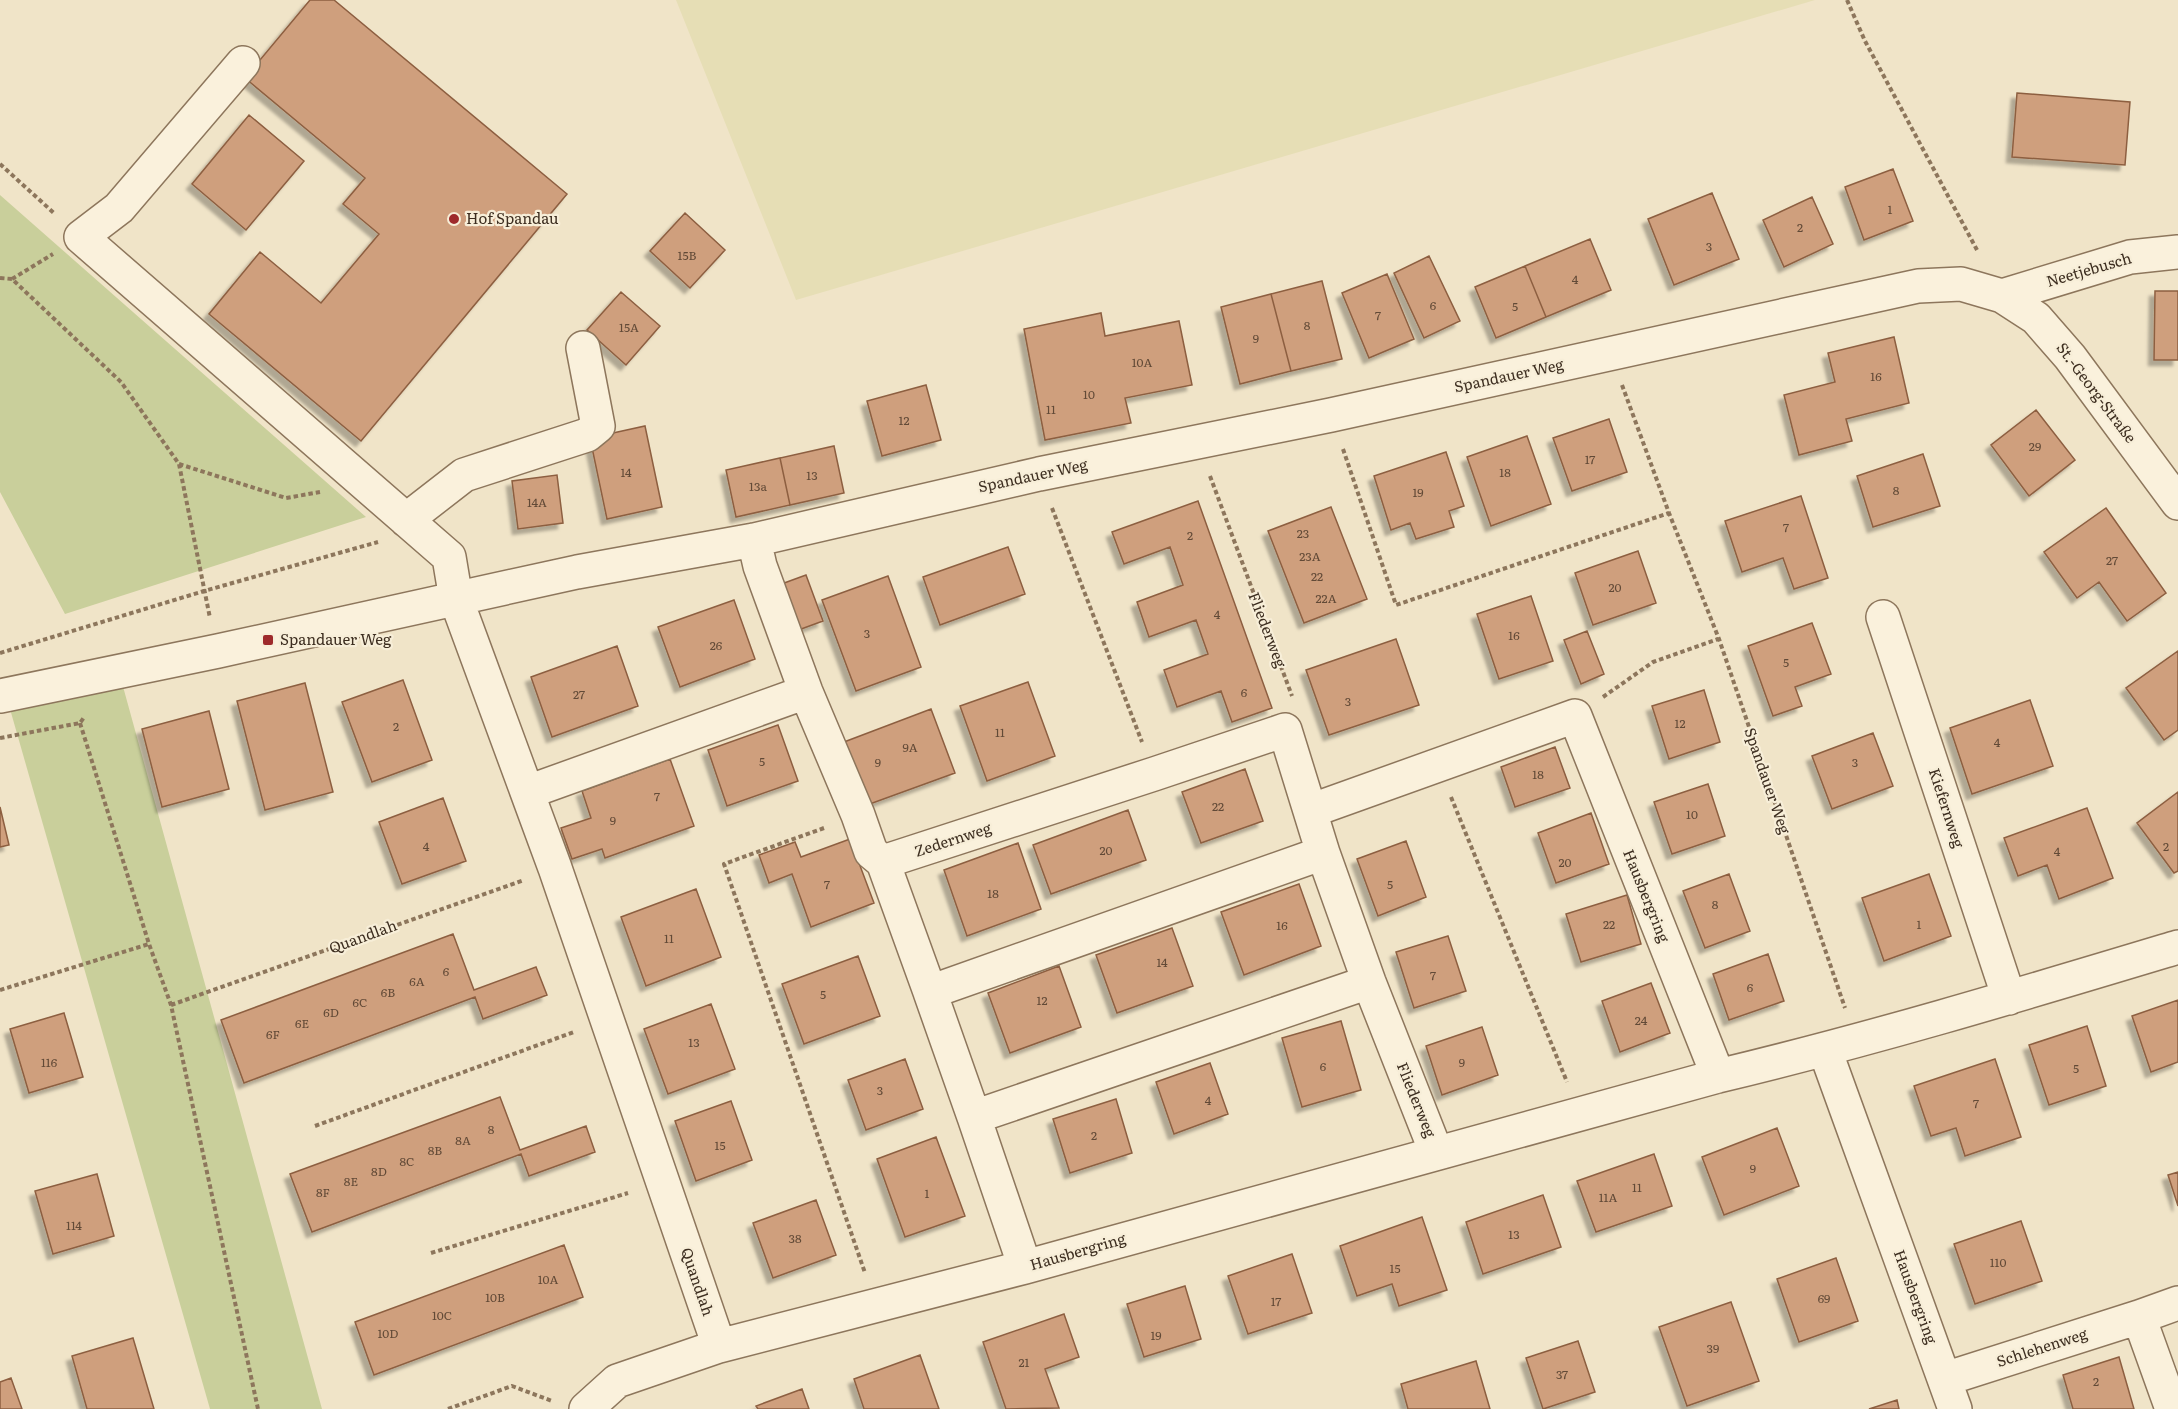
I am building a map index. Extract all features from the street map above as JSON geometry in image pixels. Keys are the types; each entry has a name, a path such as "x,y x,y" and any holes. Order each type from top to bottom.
{"street":[{"path":"243,63 119,208 81,237 449,557 456,599"},
{"name":"Neetjebusch","path":"2002,296 2130,257 2178,252"},
{"name":"Spandauer Weg","path":"0,696 218,651 577,572 754,540 1039,474 1331,415 1918,286 1961,284 2002,296"},
{"name":"St.-Georg-Straße","path":"2002,296 2036,318 2070,357 2178,503"},
{"path":"412,525 464,475 587,435 598,426 583,348"},
{"path":"754,540 760,566 806,692 858,815 871,852 883,862 1025,1266"},
{"name":"Quandlah","path":"456,599 555,868 719,1346"},
{"name":"Kiefernweg","path":"1883,618 2009,998"},
{"path":"528,792 806,692"},
{"path":"1310,811 1575,716"},
{"name":"Hausbergring","path":"1575,716 1718,1076"},
{"name":"Zedernweg","path":"883,862 1285,730"},
{"name":"Fliederweg","path":"1285,730 1323,853 1369,982 1436,1152"},
{"path":"930,992 1323,853"},
{"name":"Hausbergring","path":"574,1407 617,1381 719,1346 1025,1266 1579,1113 1825,1050 2178,947"},
{"path":"974,1117 1369,982"},
{"name":"Hausbergring","path":"1825,1050 1955,1409"},
{"name":"Schlehenweg","path":"1945,1379 2178,1303"},
{"path":"2139,1317 2172,1409"}],"path":[{"path":"1847,0 1865,41 2002,296"},
{"path":"0,165 81,237 12,279 0,278"},
{"path":"12,279 121,382 179,464 218,651"},
{"name":"Spandauer Weg","path":"1611,354 1669,513 1719,639 1857,1041"},
{"path":"1331,415 1396,605 1669,513"},
{"name":"Fliederweg","path":"1197,442 1302,722 1285,730"},
{"path":"179,464 286,498 365,484"},
{"path":"1039,474 1154,774"},
{"path":"0,653 412,525"},
{"path":"1575,716 1653,662 1719,639"},
{"path":"80,723 149,944 171,1005 258,1409"},
{"path":"1438,765 1579,1113"},
{"path":"858,815 724,864 876,1306"},
{"name":"Quandlah","path":"171,1005 555,868"},
{"path":"0,990 149,944"},
{"path":"315,1126 607,1020"},
{"path":"431,1253 662,1183"},
{"path":"448,1409 512,1386 574,1407"}],"shaded area":[{"path":"676,0 1815,0 796,300"}],"green space":[{"path":"0,195 366,517 65,614 0,492"},
{"path":"119,672 322,1409 210,1409 6,695"}],"building":[{"name":"Hof Spandau","path":"310,0 334,0 567,194 361,441 209,314 260,252 321,303 379,234 343,204 365,178 245,78"},
{"path":"2017,93 2130,102 2125,165 2012,157"},
{"path":"249,115 304,161 246,230 192,184"},
{"path":"1893,169 1913,221 1864,240 1845,187"},
{"path":"1712,193 1739,259 1674,285 1648,219"},
{"path":"1812,197 1833,244 1784,267 1763,220"},
{"path":"685,213 725,250 690,288 650,251"},
{"path":"1590,239 1611,290 1546,317 1525,266"},
{"path":"1429,256 1460,321 1424,338 1394,273"},
{"path":"1525,266 1546,317 1496,338 1475,287"},
{"path":"1387,274 1414,339 1369,358 1342,293"},
{"path":"1322,281 1342,359 1291,371 1271,294"},
{"path":"2155,291 2178,291 2178,360 2154,360"},
{"path":"621,292 660,326 626,365 587,330"},
{"path":"1271,294 1291,371 1240,384 1221,307"},
{"path":"1101,313 1105,336 1179,321 1192,385 1125,398 1131,423 1045,440 1024,329"},
{"path":"1894,337 1909,403 1846,419 1852,441 1799,455 1784,395 1835,382 1828,353"},
{"path":"926,385 941,440 882,456 867,401"},
{"path":"2036,410 2075,460 2029,496 1991,445"},
{"path":"1609,419 1627,472 1572,491 1553,438"},
{"path":"645,426 662,507 607,519 590,438"},
{"path":"1527,436 1551,504 1491,526 1467,457"},
{"path":"834,446 844,493 790,505 780,458"},
{"path":"1446,452 1464,506 1449,511 1454,527 1416,539 1410,523 1391,530 1374,476"},
{"path":"1923,454 1940,506 1873,527 1857,476"},
{"path":"780,458 790,505 736,517 726,470"},
{"path":"557,475 563,523 518,529 512,481"},
{"path":"1801,496 1828,578 1794,589 1783,558 1742,572 1725,521"},
{"path":"1198,501 1272,708 1232,722 1221,691 1177,707 1164,670 1208,654 1196,620 1149,637 1137,602 1183,585 1170,547 1124,564 1112,532"},
{"path":"1331,507 1367,599 1304,623 1268,531"},
{"path":"2106,508 2166,593 2127,621 2099,582 2077,598 2044,552"},
{"path":"1008,547 1025,594 940,625 923,577"},
{"path":"1638,551 1656,603 1593,625 1575,573"},
{"path":"806,575 823,621 793,632 776,586"},
{"path":"888,576 921,667 856,691 822,600"},
{"path":"1531,596 1553,661 1499,679 1477,614"},
{"path":"734,600 755,659 680,687 658,627"},
{"path":"1812,623 1831,674 1795,687 1802,706 1773,716 1748,646"},
{"path":"1587,631 1604,674 1581,684 1564,640"},
{"path":"1396,639 1419,705 1329,735 1306,670"},
{"path":"617,646 638,706 552,737 531,677"},
{"path":"2178,651 2178,730 2164,740 2126,688"},
{"path":"403,680 432,760 372,782 342,702"},
{"path":"1028,682 1055,756 987,781 960,706"},
{"path":"305,683 333,792 265,810 237,701"},
{"path":"1704,690 1720,742 1669,759 1652,706"},
{"path":"2030,700 2053,766 1972,794 1950,728"},
{"path":"931,709 955,773 867,805 844,742"},
{"path":"209,711 229,789 162,807 142,729"},
{"path":"778,725 798,781 727,806 708,750"},
{"path":"1873,733 1893,786 1832,809 1812,756"},
{"path":"1555,747 1570,788 1515,807 1501,767"},
{"path":"670,759 694,826 605,858 602,849 572,859 561,828 591,818 582,791"},
{"path":"1245,769 1263,821 1201,843 1182,792"},
{"path":"1708,784 1725,836 1672,854 1654,802"},
{"path":"2178,792 2178,871 2174,873 2137,823"},
{"path":"443,798 466,861 402,884 379,822"},
{"path":"0,807 9,845 0,847"},
{"path":"2087,808 2113,878 2059,899 2047,865 2018,876 2004,838"},
{"path":"1128,810 1146,860 1051,894 1033,845"},
{"path":"1591,813 1609,864 1556,883 1538,833"},
{"path":"850,839 874,903 811,927 792,874 769,883 759,855 795,842 801,857"},
{"path":"1406,841 1426,897 1378,916 1357,859"},
{"path":"1018,843 1041,909 967,936 944,870"},
{"path":"1729,874 1750,931 1705,948 1683,891"},
{"path":"1929,874 1951,936 1884,961 1862,898"},
{"path":"1299,884 1321,946 1244,975 1221,912"},
{"path":"696,889 721,957 646,986 621,917"},
{"path":"1627,895 1641,944 1581,962 1566,914"},
{"path":"1172,928 1193,986 1117,1013 1096,955"},
{"path":"453,934 474,990 536,967 547,995 483,1019 475,997 244,1083 221,1020"},
{"path":"1448,936 1466,991 1414,1008 1396,952"},
{"path":"1768,954 1784,1001 1729,1020 1713,974"},
{"path":"858,956 880,1016 804,1044 782,984"},
{"path":"1059,966 1081,1027 1010,1053 988,993"},
{"path":"1651,983 1670,1033 1620,1052 1602,1001"},
{"path":"2178,1000 2178,1062 2151,1072 2132,1016"},
{"path":"711,1004 735,1069 668,1094 644,1029"},
{"path":"64,1013 83,1077 29,1093 10,1029"},
{"path":"1341,1021 1361,1090 1302,1107 1282,1038"},
{"path":"2087,1026 2106,1086 2049,1105 2029,1045"},
{"path":"1482,1027 1498,1075 1442,1095 1426,1046"},
{"path":"905,1059 923,1109 866,1130 848,1080"},
{"path":"1995,1059 2021,1137 1965,1156 1956,1128 1931,1136 1914,1086"},
{"path":"1210,1063 1228,1114 1174,1134 1156,1082"},
{"path":"500,1097 520,1150 586,1126 595,1152 529,1176 521,1154 312,1232 290,1174"},
{"path":"1116,1099 1132,1153 1070,1173 1053,1119"},
{"path":"731,1101 752,1160 696,1181 675,1121"},
{"path":"1777,1128 1799,1186 1724,1215 1702,1157"},
{"path":"936,1137 965,1216 905,1237 877,1159"},
{"path":"1654,1154 1672,1206 1596,1232 1577,1181"},
{"path":"2178,1172 2178,1206 2168,1175"},
{"path":"97,1174 114,1236 53,1254 35,1191"},
{"path":"1543,1195 1561,1247 1483,1274 1466,1222"},
{"path":"816,1200 836,1255 773,1278 753,1223"},
{"path":"1422,1217 1447,1290 1399,1306 1392,1284 1357,1296 1340,1246"},
{"path":"2021,1221 2042,1281 1975,1304 1954,1244"},
{"path":"564,1245 583,1297 374,1375 355,1322"},
{"path":"1292,1254 1312,1313 1248,1334 1228,1276"},
{"path":"1836,1258 1858,1321 1799,1342 1777,1279"},
{"path":"1185,1286 1201,1339 1144,1357 1127,1304"},
{"path":"1731,1302 1759,1381 1687,1406 1659,1327"},
{"path":"1064,1314 1079,1357 1045,1369 1059,1408 1006,1409 983,1342"},
{"path":"133,1338 154,1409 87,1409 72,1356"},
{"path":"1578,1341 1595,1392 1543,1409 1526,1358"},
{"path":"920,1355 939,1409 864,1409 854,1379"},
{"path":"2119,1357 2134,1409 2073,1409 2063,1375"},
{"path":"1476,1361 1490,1409 1408,1409 1401,1384"},
{"path":"11,1378 22,1409 0,1409 0,1382"},
{"path":"802,1389 809,1409 758,1409 756,1406"},
{"path":"1897,1400 1899,1409 1869,1409"}],"place":[{"name":"Hof Spandau","path":"454,219"},
{"name":"Spandauer Weg","path":"268,640"}]}
